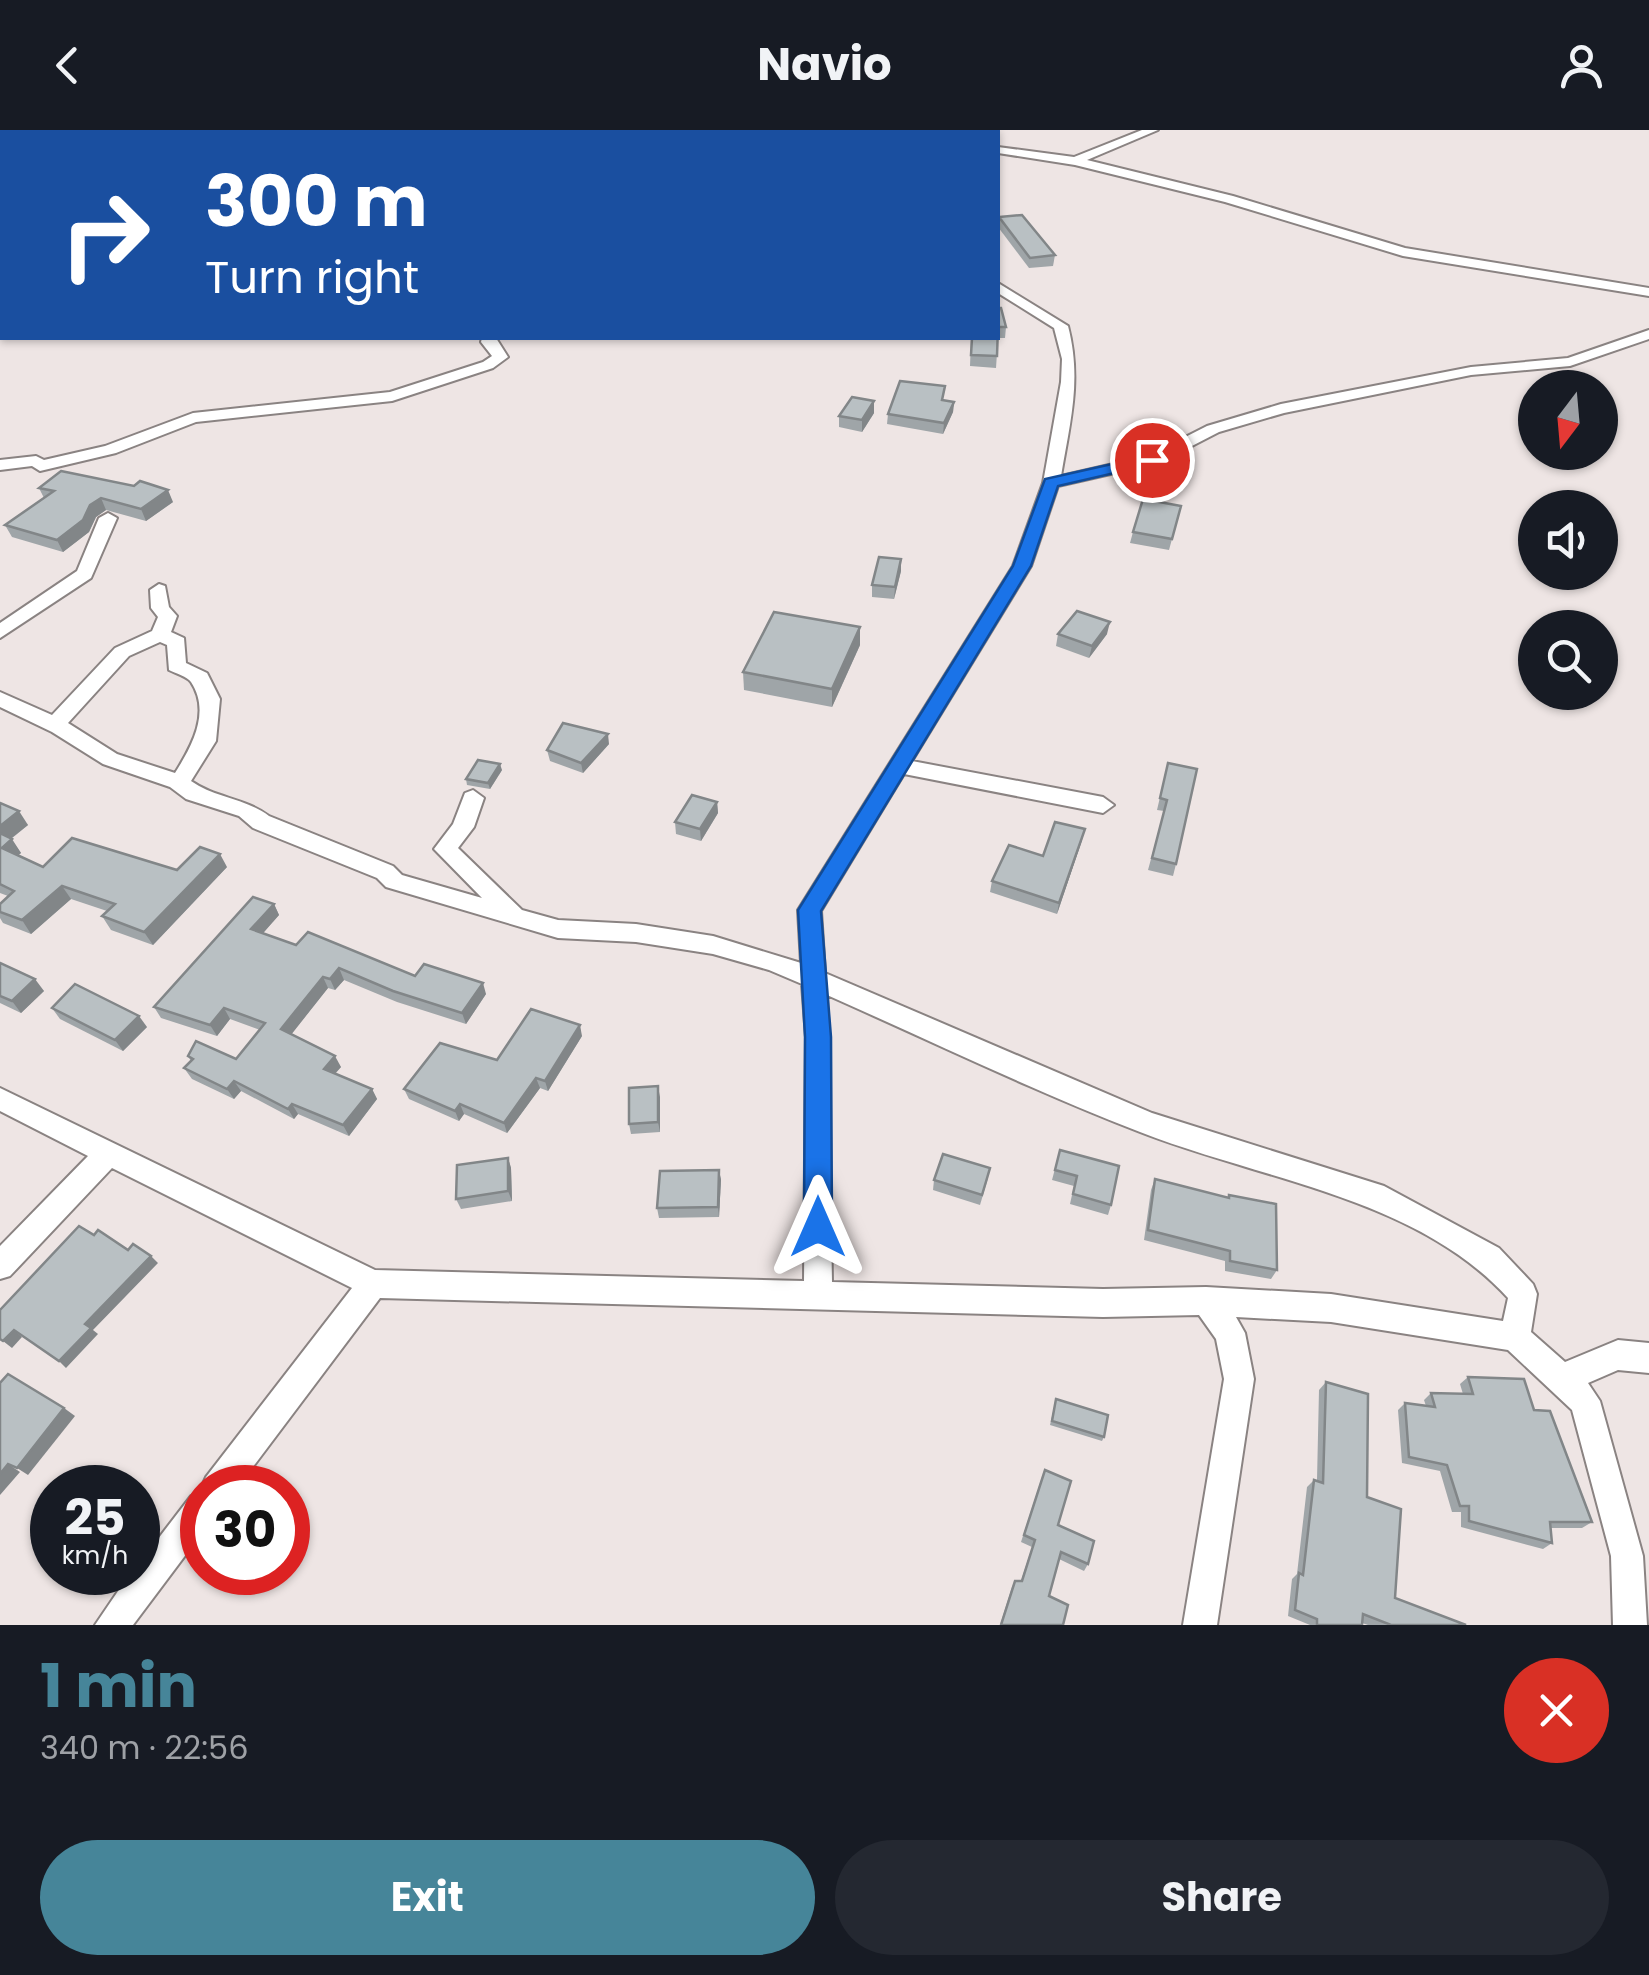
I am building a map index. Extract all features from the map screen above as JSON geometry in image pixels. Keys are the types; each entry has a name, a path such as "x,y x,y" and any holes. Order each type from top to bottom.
{"street":[{"path":"1075,160 1152,130"},
{"path":"1002,152 1075,160 1229,199 1402,252 1649,292"},
{"path":"818,1295 818,1037 809,910 1022,566 1051,483 1069,382 1069,359 1060,326 1000,288"},
{"path":"1051,483 1152,460 1213,429 1281,409 1472,370 1570,362 1649,334"},
{"path":"0,465 62,462 110,450 193,418 336,405 414,391 488,366 501,357 488,340"},
{"path":"0,632 85,574 108,518"},
{"path":"54,724 122,652 160,635 168,616 160,608 159,590"},
{"path":"160,635 177,642 176,666 200,678 202,690 210,699 206,741 179,784"},
{"path":"0,700 54,724 110,759 247,811 261,822 372,866 394,882 558,929 636,933 714,945 775,962 1148,1123 1374,1195 1490,1257 1523,1294 1515,1338"},
{"path":"898,766 1103,805"},
{"path":"472,798 463,827 446,849 516,916"},
{"path":"0,1099 372,1284 1103,1303 1206,1301 1331,1308 1515,1338 1586,1401 1627,1556 1630,1625"},
{"path":"0,1266 108,1153"},
{"path":"234,1465 372,1284"},
{"path":"1200,1625 1239,1379 1230,1333 1206,1301"},
{"path":"1561,1379 1618,1356 1649,1358"},
{"path":"112,1625 180,1535"}],"building":[{"path":"1022,215 1055,255 1030,258 1000,217"},
{"path":"1000,308 1001,308 1006,327 1000,327"},
{"path":"972,340 998,340 997,356 971,355"},
{"path":"900,381 945,386 942,400 954,402 944,423 888,414"},
{"path":"852,397 874,401 862,420 839,416"},
{"path":"61,471 134,486 140,481 168,490 141,509 101,498 90,505 83,520 57,540 5,525 54,491 39,488"},
{"path":"1143,499 1181,506 1172,539 1133,532"},
{"path":"879,557 901,559 895,587 872,585"},
{"path":"1077,611 1110,622 1092,646 1058,634"},
{"path":"774,612 860,627 832,689 743,672"},
{"path":"563,723 608,734 581,763 547,750"},
{"path":"478,760 500,764 488,783 466,779"},
{"path":"1168,763 1197,769 1176,864 1152,858 1167,800 1160,798"},
{"path":"692,795 717,802 700,829 675,822"},
{"path":"0,803 19,811 0,826"},
{"path":"1055,822 1085,829 1059,903 992,881 1009,845 1043,856"},
{"path":"0,833 12,839 2,848 43,867 72,838 177,870 200,847 220,854 144,932 102,916 115,904 62,886 22,920 0,912 0,904 14,891 0,884"},
{"path":"253,897 274,904 251,929 296,945 308,932 415,976 424,964 483,983 462,1013 393,991 339,968 330,979 323,977 281,1029 335,1056 324,1069 372,1089 343,1125 292,1104 288,1109 234,1081 227,1089 184,1068 193,1059 188,1056 196,1041 236,1059 265,1023 224,1008 210,1025 154,1007"},
{"path":"0,963 35,979 12,1001 0,996"},
{"path":"75,984 139,1016 115,1040 52,1008"},
{"path":"531,1009 580,1025 545,1081 536,1078 504,1123 460,1104 455,1111 404,1089 440,1043 497,1060"},
{"path":"658,1086 658,1122 629,1124 629,1088"},
{"path":"1060,1150 1119,1166 1111,1205 1073,1194 1077,1176 1055,1170"},
{"path":"943,1154 990,1168 982,1195 934,1180"},
{"path":"508,1158 508,1191 456,1199 457,1165"},
{"path":"719,1170 718,1207 657,1208 660,1171"},
{"path":"1155,1179 1229,1198 1276,1204 1277,1270 1230,1261 1230,1251 1148,1230"},
{"path":"79,1226 94,1235 98,1230 128,1250 133,1244 151,1256 85,1324 91,1328 59,1361 14,1330 3,1341 0,1339 0,1310"},
{"path":"8,1374 64,1408 17,1468 8,1464 0,1474 0,1383"},
{"path":"1468,1377 1524,1379 1534,1410 1550,1411 1592,1522 1550,1522 1552,1543 1469,1521 1469,1506 1460,1506 1447,1465 1409,1457 1405,1403 1435,1407 1431,1393 1473,1394"},
{"path":"1326,1382 1368,1394 1367,1497 1401,1509 1395,1598 1466,1625 1391,1625 1363,1614 1362,1625 1317,1625 1317,1619 1295,1610 1314,1480 1323,1483"},
{"path":"1056,1399 1108,1415 1104,1437 1052,1421"},
{"path":"1045,1470 1071,1481 1058,1525 1094,1541 1088,1564 1061,1552 1049,1596 1068,1605 1063,1625 1001,1625 1015,1581 1022,1581 1035,1540 1024,1535"}],"route":[{"path":"818,1227 818,1037 809,910 1022,566 1051,483 1152,460"}]}
